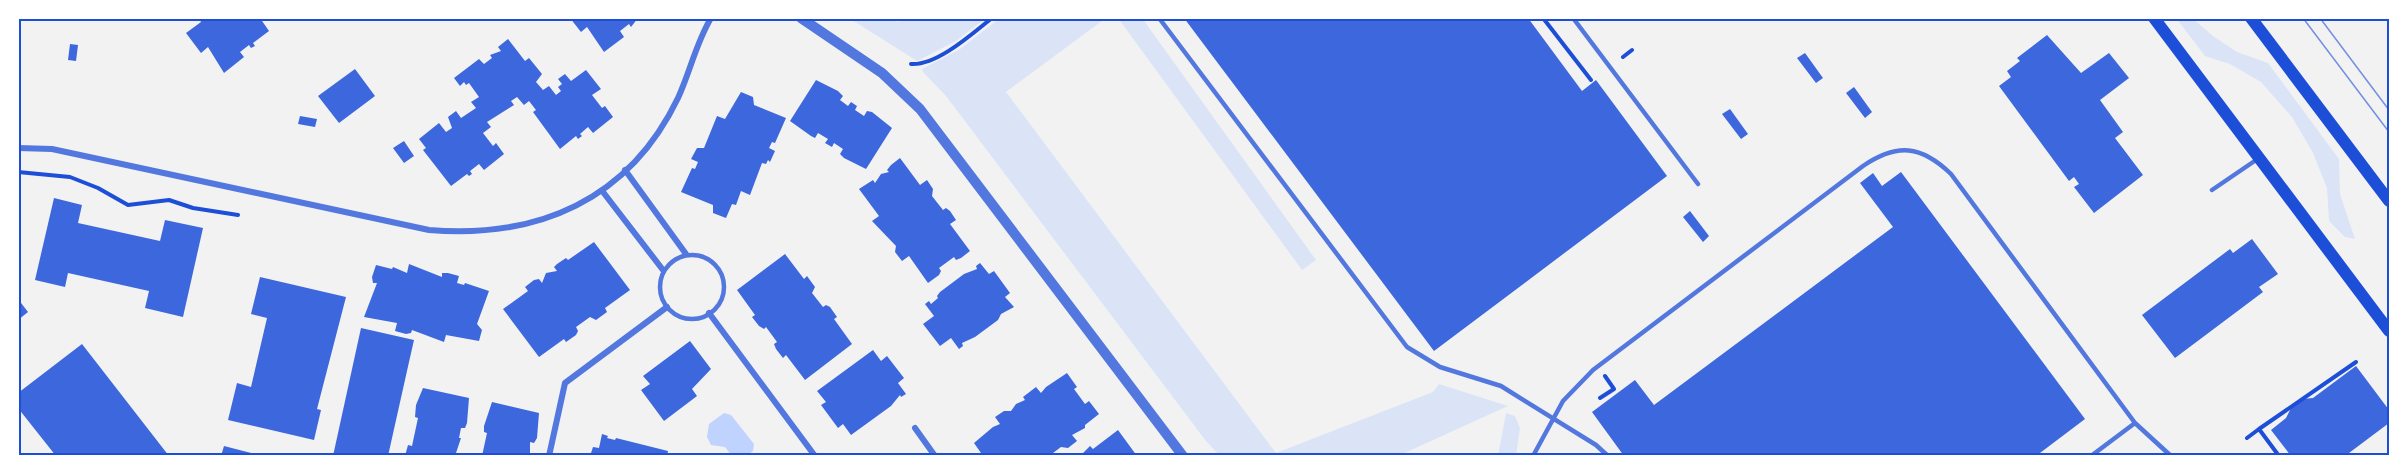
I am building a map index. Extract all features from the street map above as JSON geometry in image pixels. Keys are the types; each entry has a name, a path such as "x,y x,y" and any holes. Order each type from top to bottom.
{"main road":[{"path":"2154,18 2389,331"},
{"path":"2251,18 2389,201"}],"street":[{"path":"18,148 52,149 429,230 465,233 525,225 559,213 603,192 625,170 660,129 678,97 696,48 711,18"},
{"path":"801,18 882,73 920,109 1183,456"},
{"path":"625,170 686,254"},
{"path":"603,192 663,270"},
{"path":"549,456 565,384 667,307"},
{"path":"709,313 815,456"},
{"path":"915,428 935,456"}],"lane":[{"path":"1160,18 1407,347 1440,367 1501,386 1553,417 1608,456"},
{"path":"1573,18 1698,184"},
{"path":"1533,456 1553,417 1573,389 1593,370 1863,166 1885,153 1908,150 1932,158 1951,174 2135,423 2171,456"},
{"path":"2212,190 2259,158"},
{"path":"686,254 702,256 717,265 723,276 722,298 709,313 693,320 679,317 667,307 660,285 663,270 686,254"},
{"path":"2091,456 2135,423"}],"path":[{"path":"912,64 919,65 935,58 992,18"},
{"path":"1543,18 1591,80"},
{"path":"1623,57 1632,50"},
{"path":"18,172 70,177 98,188 128,205 169,200 193,208 238,215"},
{"path":"2247,438 2356,362"},
{"path":"1600,398 1614,389 1604,376"},
{"path":"2259,429 2278,456"}],"shaded area":[{"path":"849,18 888,18 898,22 901,18 986,18 956,41 917,61"},
{"path":"1000,18 1106,18 1006,92 1276,453 1433,392 1439,384 1508,406 1398,456 1220,456 1206,441 946,96 923,72 922,69 960,49"},
{"path":"1118,18 1142,18 1316,260 1302,270"},
{"path":"2176,18 2192,18 2237,52 2268,63 2339,159 2340,194 2355,239 2345,237 2329,221 2327,188 2313,153 2292,117 2261,82 2230,64 2205,56"},
{"path":"1506,413 1515,416 1520,428 1516,456 1498,456"}],"water":[{"path":"724,413 731,415 754,444 753,451 746,456 732,456 725,447 711,445 707,437 709,424"}],"building":[{"path":"199,18 260,18 269,31 253,43 255,46 251,48 249,45 240,52 244,57 224,73 208,47 201,53 186,33 201,22"},
{"path":"570,18 638,18 631,27 629,24 620,31 624,37 604,52 587,27 581,32"},
{"path":"1184,18 1528,18 1582,91 1596,80 1667,176 1434,351"},
{"path":"2047,35 2081,73 2109,53 2129,78 2100,100 2123,132 2115,138 2143,175 2094,213 2074,187 2079,184 2074,177 2069,181 1999,86 2011,77 2007,71 2020,61 2017,58"},
{"path":"508,39 525,61 529,58 542,74 536,82 543,90 549,86 556,95 561,91 558,87 562,84 558,79 565,74 571,81 586,70 601,89 592,95 602,108 605,106 613,117 593,133 588,127 580,134 582,136 578,139 576,136 560,149 533,112 536,110 529,101 524,105 517,97 511,101 514,105 487,122 491,127 483,133 493,146 496,143 504,154 484,170 479,164 470,171 472,174 469,176 467,174 451,186 423,150 426,148 419,139 439,123 446,132 452,128 448,117 456,111 461,118 476,108 471,102 479,97 469,83 466,85 464,82 460,86 454,78 479,59 484,64 492,58 490,55 501,51 498,47"},
{"path":"70,44 78,45 76,61 68,60"},
{"path":"1805,53 1823,78 1816,83 1797,58"},
{"path":"355,69 375,96 339,123 318,96"},
{"path":"816,80 838,91 843,96 840,100 848,106 851,102 857,106 855,110 864,116 867,111 872,112 892,128 866,169 844,158 840,154 843,149 834,143 832,147 825,143 828,139 818,133 815,138 790,121"},
{"path":"1854,87 1872,112 1865,118 1846,93"},
{"path":"741,92 753,97 754,105 786,118 775,143 772,142 769,148 775,151 770,162 768,160 766,164 762,163 750,195 741,191 736,205 732,204 726,218 713,213 713,205 681,192 692,168 695,169 698,162 691,159 697,148 704,148 717,116 725,119"},
{"path":"1730,109 1748,134 1741,139 1722,114"},
{"path":"300,116 317,119 315,127 298,124"},
{"path":"404,141 414,156 404,163 393,148"},
{"path":"900,158 920,185 927,180 933,189 932,196 943,210 946,208 950,211 956,220 950,224 970,251 956,260 954,257 939,268 941,271 939,275 928,283 909,256 902,261 895,252 896,246 872,221 879,216 859,189 873,180 875,183 881,174 889,172 887,170"},
{"path":"1901,172 2085,419 2036,456 1624,456 1592,412 1635,380 1654,405 1893,227 1860,183 1873,173 1882,186"},
{"path":"54,198 82,205 78,223 160,241 165,220 203,228 183,317 145,308 149,291 68,273 65,287 35,280"},
{"path":"1690,211 1709,236 1703,242 1683,217"},
{"path":"2252,239 2278,274 2259,287 2263,292 2175,358 2142,315 2230,249 2233,253"},
{"path":"594,242 630,290 605,308 607,312 596,320 590,317 576,327 578,331 576,335 566,342 564,339 539,357 503,309 528,291 525,287 534,280 539,279 542,283 546,273 557,271 554,267 557,264 566,258 568,260"},
{"path":"785,254 804,279 807,276 815,287 812,293 823,307 826,305 830,307 837,317 834,319 852,344 805,380 786,355 783,358 776,349 774,344 777,342 766,327 764,329 759,326 752,317 755,315 737,290"},
{"path":"980,263 989,274 994,271 1010,293 1005,297 1014,307 1001,314 998,320 975,337 962,343 963,346 959,349 951,338 940,346 923,324 934,316 925,304 929,301 931,304 938,298 940,292 964,274 977,269 976,266"},
{"path":"409,264 442,277 442,273 459,276 457,283 464,285 465,283 489,291 477,324 482,330 479,341 446,335 444,342 412,330 411,333 406,334 395,331 397,323 364,317 377,283 373,283 372,277 376,265 392,269 393,267 407,273"},
{"path":"260,277 346,297 317,409 321,410 314,440 228,420 237,383 251,387 267,318 251,314"},
{"path":"18,299 28,312 18,320"},
{"path":"361,328 414,340 388,456 333,456"},
{"path":"690,341 711,369 692,389 697,396 664,421 641,390 650,384 643,376"},
{"path":"82,344 169,456 56,456 18,408 18,393"},
{"path":"873,350 881,361 887,356 904,378 898,383 906,394 901,397 900,395 891,406 851,435 843,424 838,428 821,405 826,402 817,391"},
{"path":"2356,366 2389,410 2389,423 2345,456 2291,456 2271,430 2286,418 2293,404 2302,399 2313,398"},
{"path":"1067,373 1077,387 1074,389 1085,404 1089,401 1099,414 1085,425 1085,428 1072,435 1077,441 1068,448 1061,447 1049,456 985,456 981,453 974,443 1000,424 995,417 1004,411 1011,411 1036,387 1041,393"},
{"path":"423,388 469,398 467,423 465,428 461,428 459,438 461,438 455,456 405,456 408,445 412,446 418,418 415,417 416,405"},
{"path":"492,402 539,413 537,438 534,443 530,442 530,456 482,456 487,433 484,432 484,426"},
{"path":"1118,430 1137,456 1080,456 1090,446 1093,449"},
{"path":"602,434 608,436 607,438 615,440 616,438 668,451 667,456 590,456 593,447 599,448"},
{"path":"224,446 259,455 259,456 221,456"}],"tram line":[{"path":"2303,18 2389,132"},
{"path":"2320,18 2389,110"}]}
